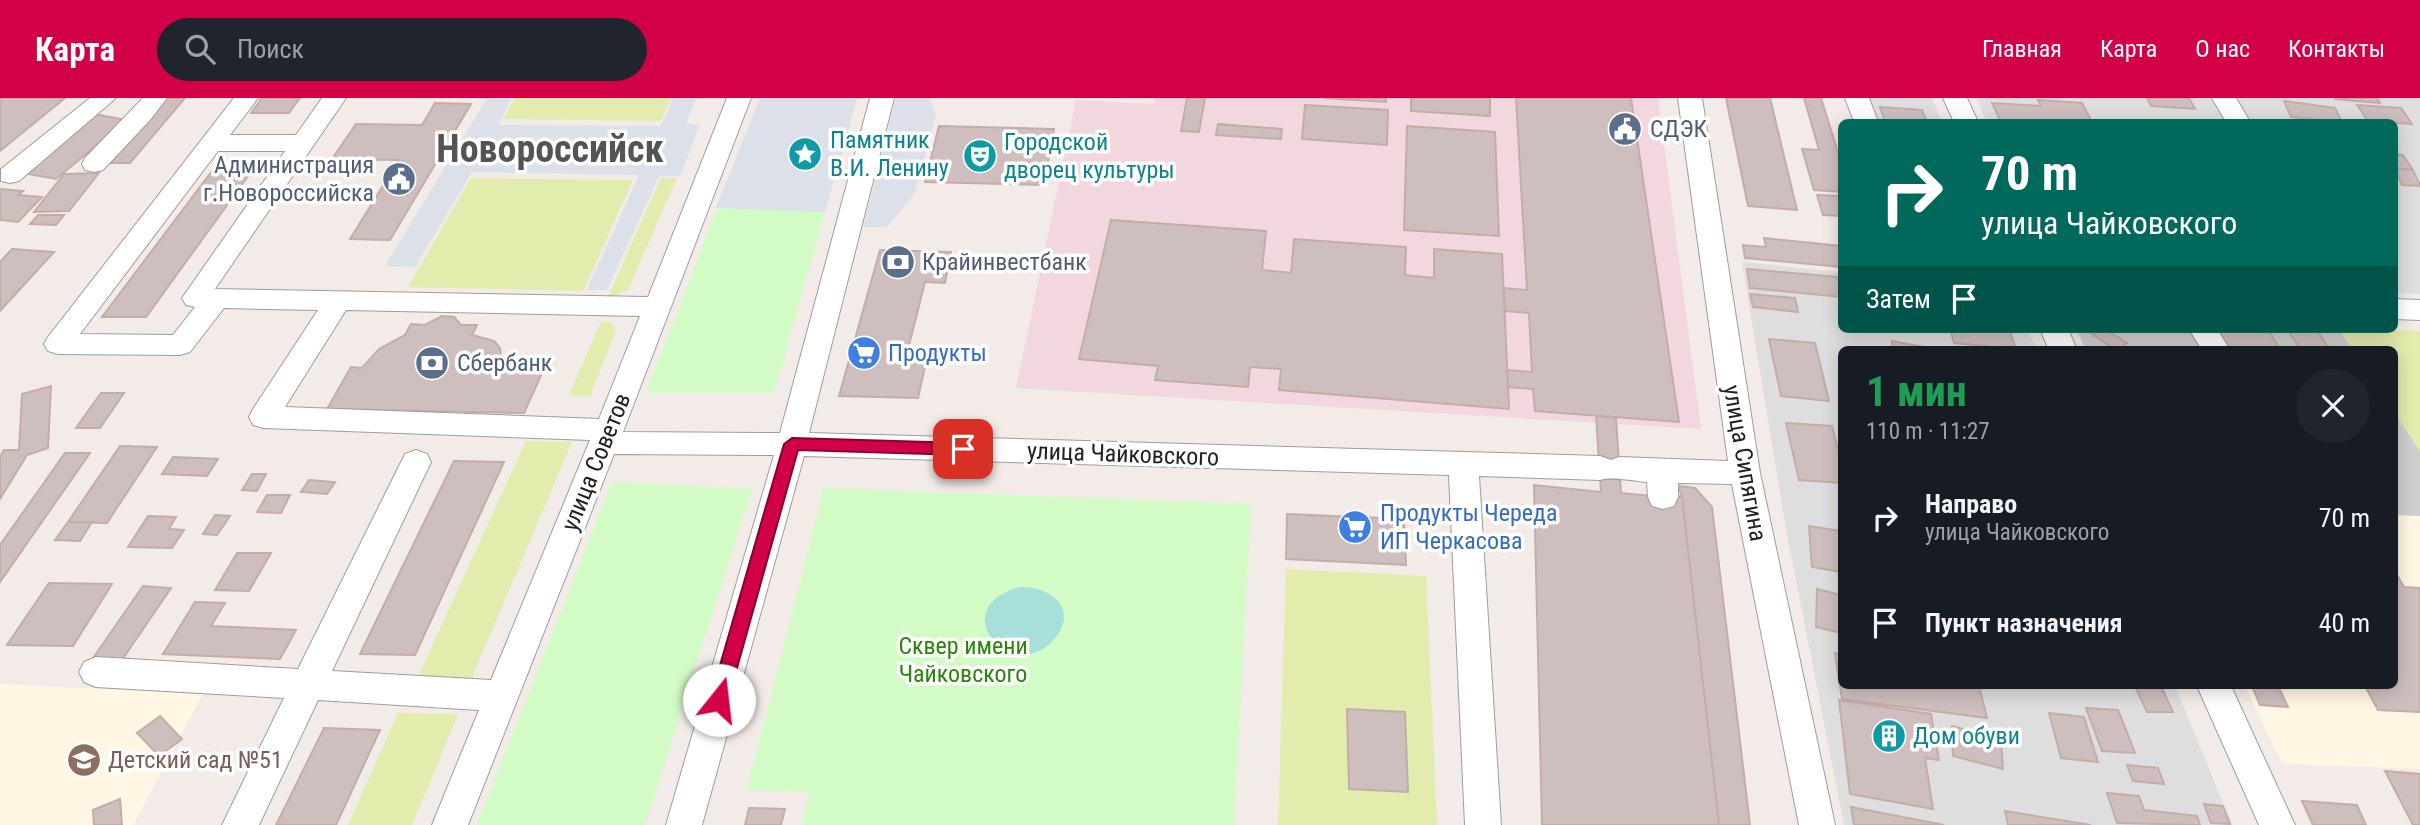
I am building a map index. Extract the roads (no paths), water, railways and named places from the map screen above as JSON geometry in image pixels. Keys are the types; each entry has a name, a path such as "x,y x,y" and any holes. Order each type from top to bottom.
{"street":[{"path":"216,299 180,345 58,344 246,98"},
{"path":"334,98 195,299 657,307"},
{"name":"улица Советов","path":"450,825 607,436 738,98"},
{"path":"684,825 792,444 882,98"},
{"name":"улица Сипягина","path":"1689,98 1745,473 1817,825"},
{"path":"1857,98 1865,119"},
{"path":"1955,98 1965,119"},
{"path":"2224,98 2236,119"},
{"path":"5,169 91,102 148,106"},
{"path":"94,164 148,106"},
{"path":"210,143 302,143"},
{"name":"улица Чайковского","path":"338,301 263,417 792,444 1463,464 1569,478 1610,469 1662,484 1745,473"},
{"path":"2398,309 2420,310"},
{"path":"240,825 416,462"},
{"path":"1463,464 1483,825"},
{"path":"96,672 501,696"},
{"path":"2215,689 2277,825"}],"water":[{"path":"1020,587 1050,594 1062,608 1062,626 1056,637 1040,651 1022,654 1006,650 993,640 986,627 986,612 997,598"}],"place":[{"name":"СДЭК","path":"1625,129"},
{"name":"Памятник В.И. Ленину","path":"805,154"},
{"name":"Городской дворец культуры","path":"980,156"},
{"name":"Администрация г.Новороссийска","path":"399,179"},
{"name":"Крайинвестбанк","path":"898,262"},
{"name":"Продукты","path":"864,353"},
{"name":"Сбербанк","path":"432,363"},
{"name":"Продукты Череда ИП Черкасова","path":"1355,527"},
{"name":"Дом обуви","path":"1889,736"},
{"name":"Детский сад №51","path":"84,760"}],"district":[{"name":"Новороссийск","path":"550,149"}],"park label":[{"name":"Сквер имени Чайковского","path":"963,660"}]}
